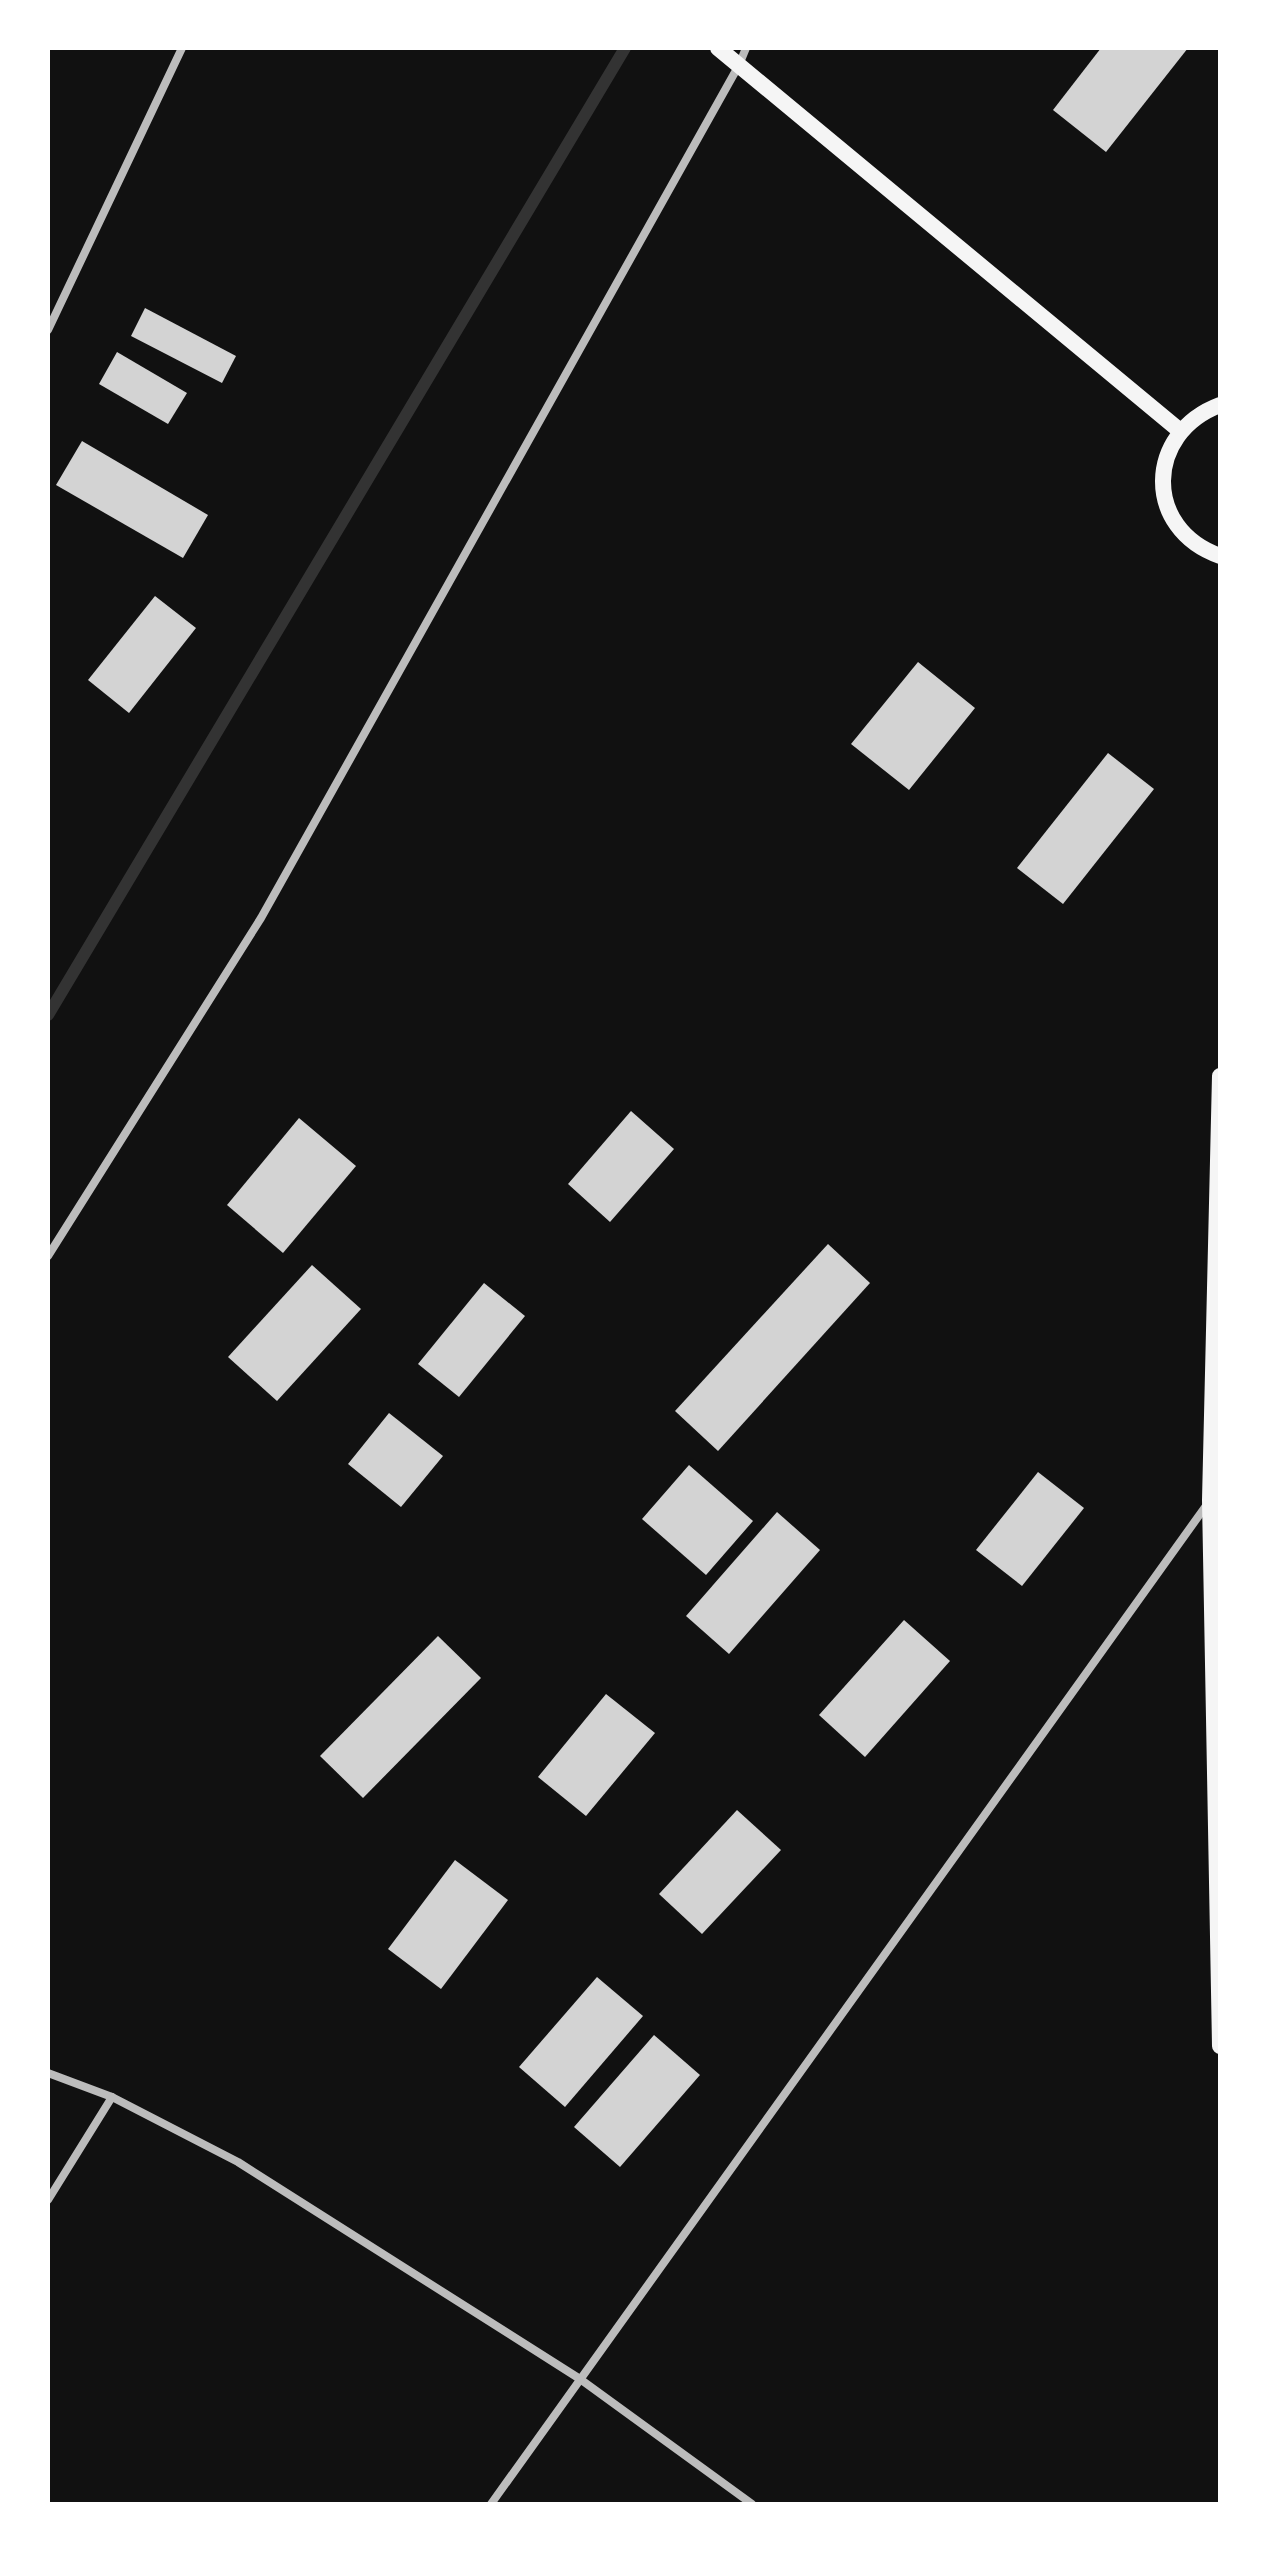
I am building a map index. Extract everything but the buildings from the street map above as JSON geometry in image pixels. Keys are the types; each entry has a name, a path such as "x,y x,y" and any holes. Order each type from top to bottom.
{"main road":[{"path":"718,48 1179,430"},
{"path":"1220,405 1202,411 1179,430 1164,460 1163,494 1175,526 1200,549 1220,556"},
{"path":"1220,1076 1210,1500 1220,2046"}],"street":[{"path":"48,330 182,48"},
{"path":"48,1256 261,918 746,48"},
{"path":"491,2504 1210,1500"},
{"path":"48,2073 112,2097 238,2162 580,2379 752,2504"},
{"path":"48,2200 112,2097"}],"waterway":[{"path":"48,1015 625,48"}]}
